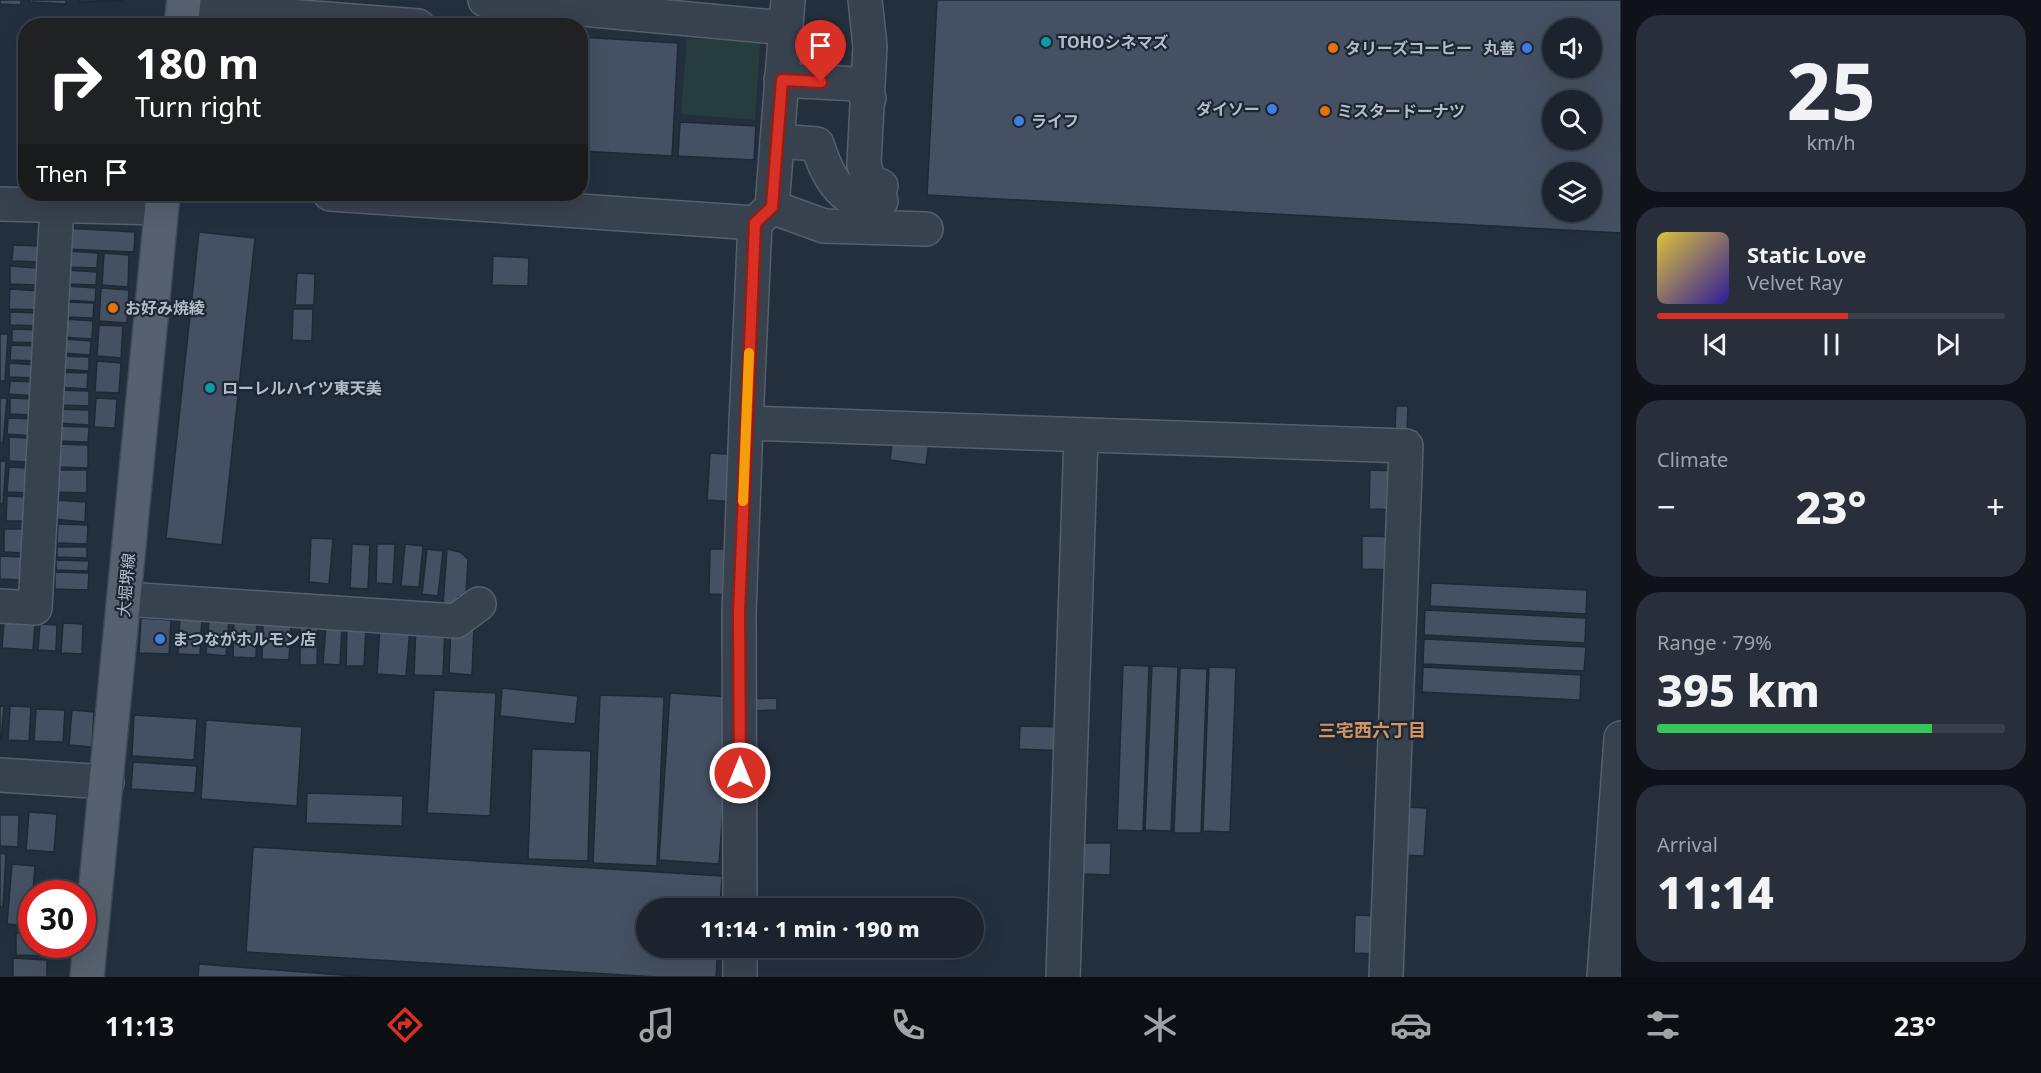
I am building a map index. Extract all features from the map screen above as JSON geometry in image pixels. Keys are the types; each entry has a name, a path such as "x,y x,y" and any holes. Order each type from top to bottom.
{"main road":[{"name":"大堀堺線","path":"87,977 162,201"}],"street":[{"path":"485,0 787,14 777,141 763,215 746,423 739,613 740,898"},
{"path":"818,144 822,159 840,190 854,199 881,194 869,181 864,164 870,46 865,0"},
{"path":"183,11 293,18"},
{"path":"782,80 857,84 869,98"},
{"path":"777,141 818,144 866,139"},
{"path":"0,204 57,206 162,201"},
{"path":"474,201 763,215 824,226 926,229"},
{"path":"0,606 35,608 57,206"},
{"path":"746,423 1406,446 1386,977"},
{"path":"1063,977 1081,436"},
{"path":"124,599 456,621 478,604"},
{"path":"1604,977 1621,738"},
{"path":"0,775 106,782"},
{"path":"740,958 740,977"}],"green space":[{"path":"687,38 760,43 755,120 681,114"}],"building":[{"path":"0,0 21,0 21,5 0,4"},
{"path":"29,0 66,0 66,4 29,2"},
{"path":"79,0 123,0 123,1 79,2"},
{"path":"937,0 1621,0 1621,233 927,195"},
{"path":"588,37 678,43 672,156 588,151"},
{"path":"680,122 756,126 754,160 678,156"},
{"path":"66,228 135,232 134,252 65,249"},
{"name":"ローレルハイツ東天美","path":"199,232 255,238 222,545 166,538"},
{"path":"13,245 39,246 39,262 12,261"},
{"path":"67,251 98,253 97,268 66,267"},
{"path":"104,253 129,255 128,287 102,285"},
{"path":"493,256 529,258 528,286 492,285"},
{"path":"10,266 37,268 36,285 10,284"},
{"path":"66,270 97,272 96,285 65,284"},
{"path":"297,273 315,274 314,305 295,305"},
{"path":"66,286 96,288 95,302 65,300"},
{"path":"101,288 129,290 127,323 99,321"},
{"path":"10,289 42,291 41,310 9,309"},
{"path":"66,302 94,303 93,318 65,317"},
{"path":"293,309 313,309 312,341 292,340"},
{"path":"10,312 40,313 40,326 10,325"},
{"path":"64,319 93,321 92,339 63,337"},
{"path":"99,325 123,326 121,358 97,356"},
{"path":"12,329 40,330 40,343 12,342"},
{"path":"0,334 8,334 5,381 0,381"},
{"path":"62,339 91,341 90,355 61,353"},
{"path":"11,345 38,346 37,361 10,360"},
{"path":"60,356 89,357 89,371 60,369"},
{"path":"97,361 121,363 119,393 95,392"},
{"path":"9,363 36,365 35,378 9,377"},
{"path":"59,372 88,373 87,389 58,387"},
{"path":"10,381 36,382 35,396 9,394"},
{"path":"58,390 89,391 89,406 57,405"},
{"path":"0,398 7,398 3,443 0,442"},
{"path":"10,398 34,399 34,415 10,414"},
{"path":"96,398 117,399 115,428 94,427"},
{"path":"1396,406 1408,406 1407,432 1395,431"},
{"path":"56,409 89,410 89,425 55,423"},
{"path":"8,418 34,419 33,436 7,434"},
{"path":"53,426 89,427 88,442 53,441"},
{"path":"893,436 929,441 926,465 890,460"},
{"path":"9,437 29,438 29,462 9,461"},
{"path":"57,444 88,445 88,468 56,467"},
{"path":"710,453 741,455 737,502 707,500"},
{"path":"0,461 6,461 3,504 0,504"},
{"path":"9,467 28,468 26,493 7,492"},
{"path":"53,470 87,470 87,493 53,492"},
{"path":"1370,470 1401,471 1400,510 1369,509"},
{"path":"7,496 27,497 26,521 6,521"},
{"path":"55,500 86,502 85,522 53,519"},
{"path":"58,524 88,525 87,544 57,543"},
{"path":"4,529 26,529 25,553 4,552"},
{"path":"1362,536 1397,537 1397,570 1362,569"},
{"path":"311,538 333,539 329,584 309,582"},
{"path":"352,544 370,545 368,589 350,588"},
{"path":"377,544 395,544 393,584 376,583"},
{"path":"405,544 423,546 419,587 401,586"},
{"path":"57,547 87,547 87,558 57,557"},
{"path":"427,549 443,551 438,596 422,594"},
{"path":"447,549 460,552 468,559 466,595 458,597 459,606 443,605"},
{"path":"710,549 737,549 736,595 709,594"},
{"path":"0,556 24,557 23,580 0,579"},
{"path":"56,560 89,561 88,571 56,570"},
{"path":"55,572 89,573 88,590 55,589"},
{"path":"1431,583 1587,590 1586,614 1430,606"},
{"path":"1425,610 1586,618 1585,643 1424,635"},
{"path":"180,616 202,617 200,655 178,654"},
{"path":"141,618 171,620 169,654 139,653"},
{"path":"209,619 229,621 226,656 206,654"},
{"path":"234,621 257,622 256,658 233,657"},
{"path":"4,622 35,624 33,650 2,648"},
{"path":"300,622 318,622 317,665 300,665"},
{"path":"63,623 83,624 82,654 61,653"},
{"path":"40,624 57,625 56,651 38,650"},
{"path":"326,624 342,625 340,665 323,664"},
{"path":"416,624 445,625 443,676 414,675"},
{"path":"263,625 291,626 289,660 262,659"},
{"path":"451,625 474,627 472,675 449,673"},
{"path":"347,626 366,627 364,666 346,666"},
{"path":"380,626 410,628 406,676 377,674"},
{"path":"1424,639 1586,647 1584,671 1423,664"},
{"path":"1123,665 1149,666 1143,831 1117,830"},
{"path":"1152,666 1178,667 1171,831 1145,830"},
{"path":"1209,667 1236,668 1230,832 1203,831"},
{"path":"1423,667 1581,675 1580,700 1422,692"},
{"path":"1180,668 1207,669 1201,833 1174,833"},
{"path":"502,688 578,696 575,724 500,716"},
{"path":"434,690 496,693 490,816 427,813"},
{"path":"670,693 731,697 719,864 659,860"},
{"path":"600,695 664,697 657,866 593,863"},
{"path":"777,698 777,710 751,711 750,699"},
{"path":"0,706 4,706 1,741 0,741"},
{"path":"10,706 31,707 29,741 8,740"},
{"path":"36,709 65,710 63,742 34,741"},
{"path":"72,710 94,712 92,747 69,745"},
{"path":"134,715 197,719 194,760 132,756"},
{"path":"206,720 302,727 297,806 201,799"},
{"path":"1020,726 1069,727 1068,751 1019,749"},
{"path":"532,749 591,751 588,861 528,859"},
{"path":"133,762 197,766 195,793 131,789"},
{"path":"307,793 403,796 402,826 306,823"},
{"path":"1405,807 1427,808 1424,856 1402,855"},
{"path":"29,812 57,814 54,852 26,850"},
{"path":"0,815 19,815 18,847 0,846"},
{"path":"1083,843 1111,843 1110,875 1083,874"},
{"path":"253,847 722,876 721,898 636,898 636,958 717,958 716,977 657,977 246,952"},
{"path":"0,853 6,854 3,907 0,907"},
{"path":"12,864 35,866 34,880 18,880 18,925 7,924"},
{"path":"1355,915 1382,916 1381,954 1354,953"},
{"path":"16,933 18,933 18,955 16,955"},
{"path":"13,958 47,960 47,977 13,977"},
{"path":"199,964 367,977 198,977"}],"slow traffic":[{"path":"743,501 749,353"}],"place":[{"name":"TOHOシネマズ","path":"1046,42"},
{"name":"タリーズコーヒー","path":"1333,48"},
{"name":"丸善","path":"1527,48"},
{"name":"ダイソー","path":"1272,109"},
{"name":"ミスタードーナツ","path":"1325,111"},
{"name":"ライフ","path":"1019,121"},
{"name":"お好み焼綾","path":"113,308"},
{"name":"ローレルハイツ東天美","path":"210,388"},
{"name":"まつながホルモン店","path":"160,639"}],"district":[{"name":"三宅西六丁目","path":"1372,731"}],"route":[{"path":"740,773 739,613 755,223 772,207 782,80 821,82"}]}
